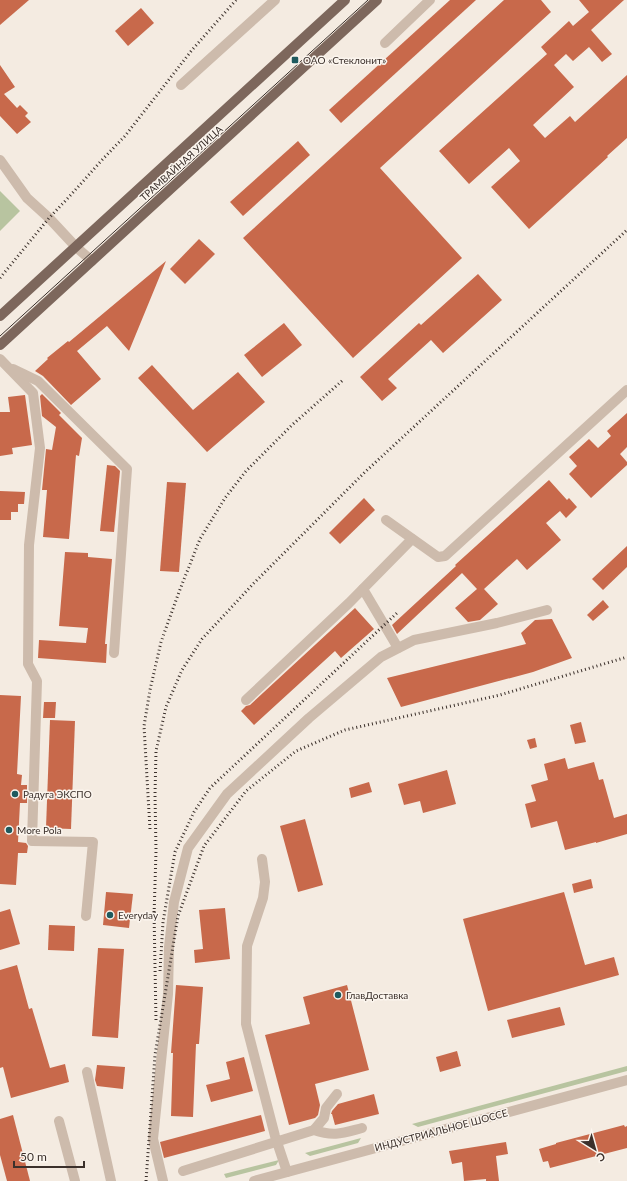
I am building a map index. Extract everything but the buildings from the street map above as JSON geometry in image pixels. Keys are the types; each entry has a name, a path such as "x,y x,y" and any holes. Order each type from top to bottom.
{"main road":[{"name":"ТРАМВАЙНАЯ УЛИЦА","path":"0,316 345,0"},
{"name":"ТРАМВАЙНАЯ УЛИЦА","path":"0,345 377,0"}],"street":[{"path":"181,85 275,0"},
{"path":"385,43 430,0"},
{"path":"1,162 27,198 92,261"},
{"path":"0,359 33,393 40,448 29,545 28,664 37,681 32,841 93,842 86,916"},
{"path":"7,367 38,381 127,469 114,653"},
{"path":"386,520 438,557 445,556 627,390"},
{"path":"246,700 343,609 412,539"},
{"path":"363,589 398,648"},
{"path":"163,1181 153,1140 168,994 169,948 174,902 188,848 227,794 315,713 381,657 414,640 497,623 548,610"},
{"path":"262,859 265,882 263,898 247,946 246,1024 277,1142 287,1172"},
{"path":"87,1072 111,1181"},
{"name":"ИНДУСТРИАЛЬНОЕ ШОССЕ","path":"254,1181 627,1080"},
{"path":"183,1171 314,1130 324,1118 326,1108 338,1094"},
{"path":"59,1121 75,1181"},
{"path":"314,1130 326,1134 337,1134 362,1128"}],"green space":[{"path":"0,191 20,211 0,231"},
{"path":"627,1066 627,1071 418,1127 412,1124"},
{"path":"361,1138 358,1143 310,1156 305,1153"},
{"path":"279,1160 276,1165 226,1178 224,1174"}],"tram line":[{"path":"0,336 368,0"}],"railway":[{"path":"0,278 49,218 125,136 192,50 236,0"},
{"path":"154,917 156,851 156,751 166,707 182,670 202,639 254,583 365,472 627,230"},
{"path":"150,829 144,726 150,690 161,642 200,539 225,498 246,471 292,425 343,380"},
{"path":"160,971 163,922 175,852 194,812 210,788 397,613"},
{"path":"146,1181 155,1055 178,916 204,846 246,791 296,751 345,730 500,695 627,657"},
{"path":"154,911 156,1021"}],"place":[{"name":"ОАО «Стеклонит»","path":"295,60"},
{"name":"Радуга ЭКСПО","path":"15,794"},
{"name":"More Pola","path":"9,830"},
{"name":"Everyday","path":"110,915"},
{"name":"ГлавДоставка","path":"338,995"}]}
